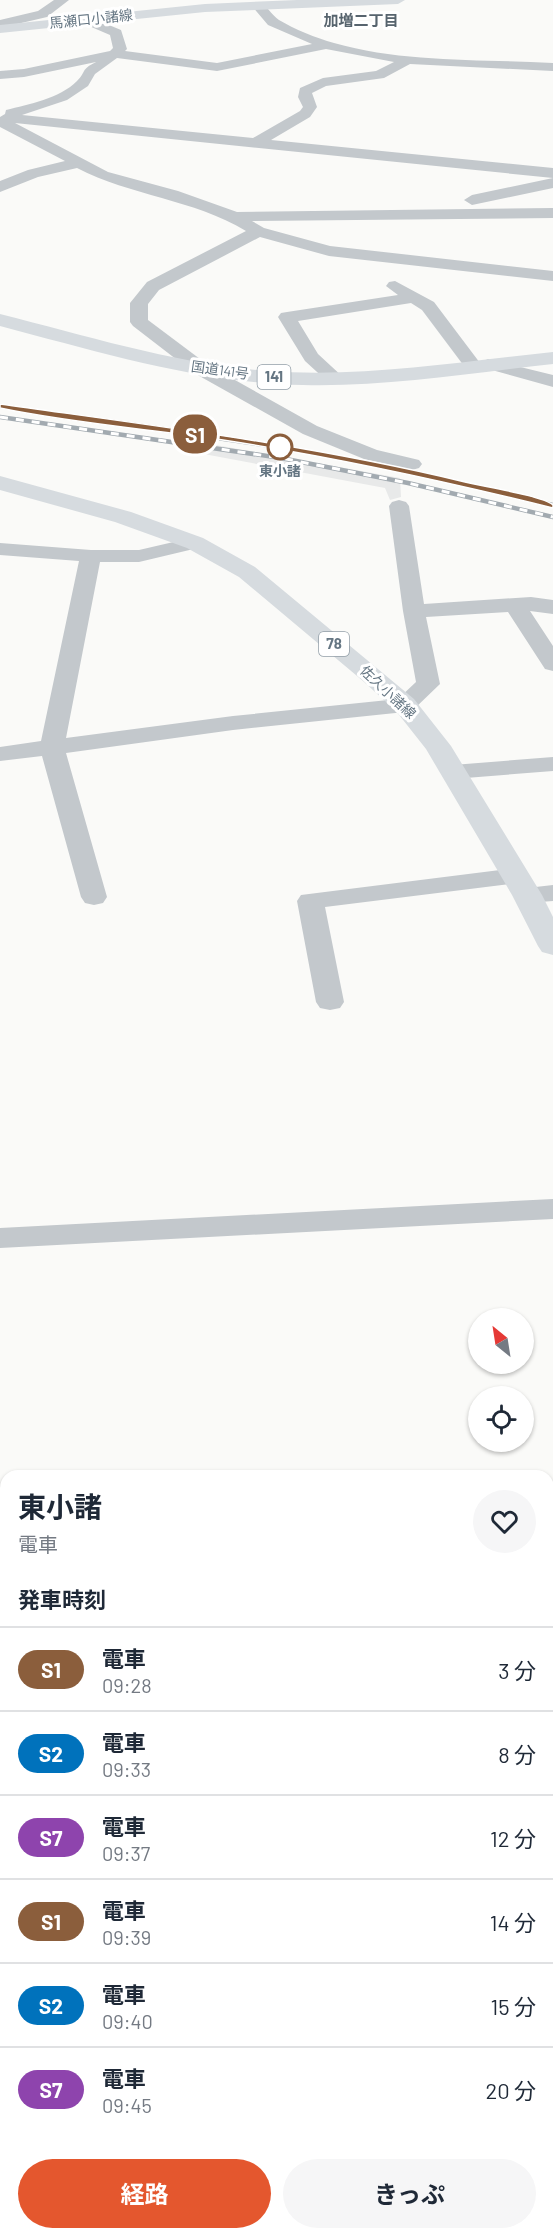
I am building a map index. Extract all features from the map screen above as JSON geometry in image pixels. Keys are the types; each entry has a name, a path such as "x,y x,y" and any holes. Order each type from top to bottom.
{"main road":[{"name":"馬瀬口小諸線","path":"0,27 205,8 398,0"},
{"name":"国道141号","path":"0,320 124,353 201,369 268,377 335,378 553,358"},
{"name":"佐久小諸線","path":"0,483 123,517 195,543 247,572 405,705 438,746 453,772 532,888 553,946"}],"street":[{"path":"0,27 42,14 63,0"},
{"path":"258,6 273,22 326,45 408,60 553,67"},
{"path":"0,118 62,97 83,83 89,71 120,49 116,33 87,20"},
{"path":"0,75 24,73 115,54 143,60 194,62 217,67 326,45"},
{"path":"256,143 305,114 310,107 305,91 323,82 379,75 408,60"},
{"path":"0,118 256,143 389,159 553,173"},
{"path":"0,118 103,175 172,194 231,215 258,231 329,251 368,257 553,276"},
{"path":"0,187 33,173 78,163"},
{"path":"431,215 443,206 553,183"},
{"path":"231,215 553,213"},
{"path":"258,231 153,286 139,303 139,322 201,369 310,430 371,455 412,464"},
{"path":"368,257 370,269 428,306 480,365 553,381"},
{"path":"335,378 311,357 287,317 411,297"},
{"path":"0,754 233,723 405,705 428,684 414,611 399,506"},
{"path":"0,549 91,556 139,556 195,543"},
{"path":"91,556 52,747 94,897"},
{"path":"414,611 531,604 553,607"},
{"path":"515,605 553,664"},
{"path":"453,772 553,764"},
{"path":"330,1002 310,901 532,888"},
{"path":"0,1238 553,1209"}],"shaded area":[{"name":"東小諸","path":"188,440 400,478 401,497 390,500 385,488 177,449"}],"railway":[{"path":"0,406 292,449 417,473 553,505"},
{"path":"0,417 281,458 408,483 553,517"}],"train":[{"name":"S1","path":"0,406 224,438 335,457 434,476 553,505"}],"place":[{"name":"東小諸","path":"280,447"}],"district":[{"name":"加増二丁目","path":"361,21"}]}
